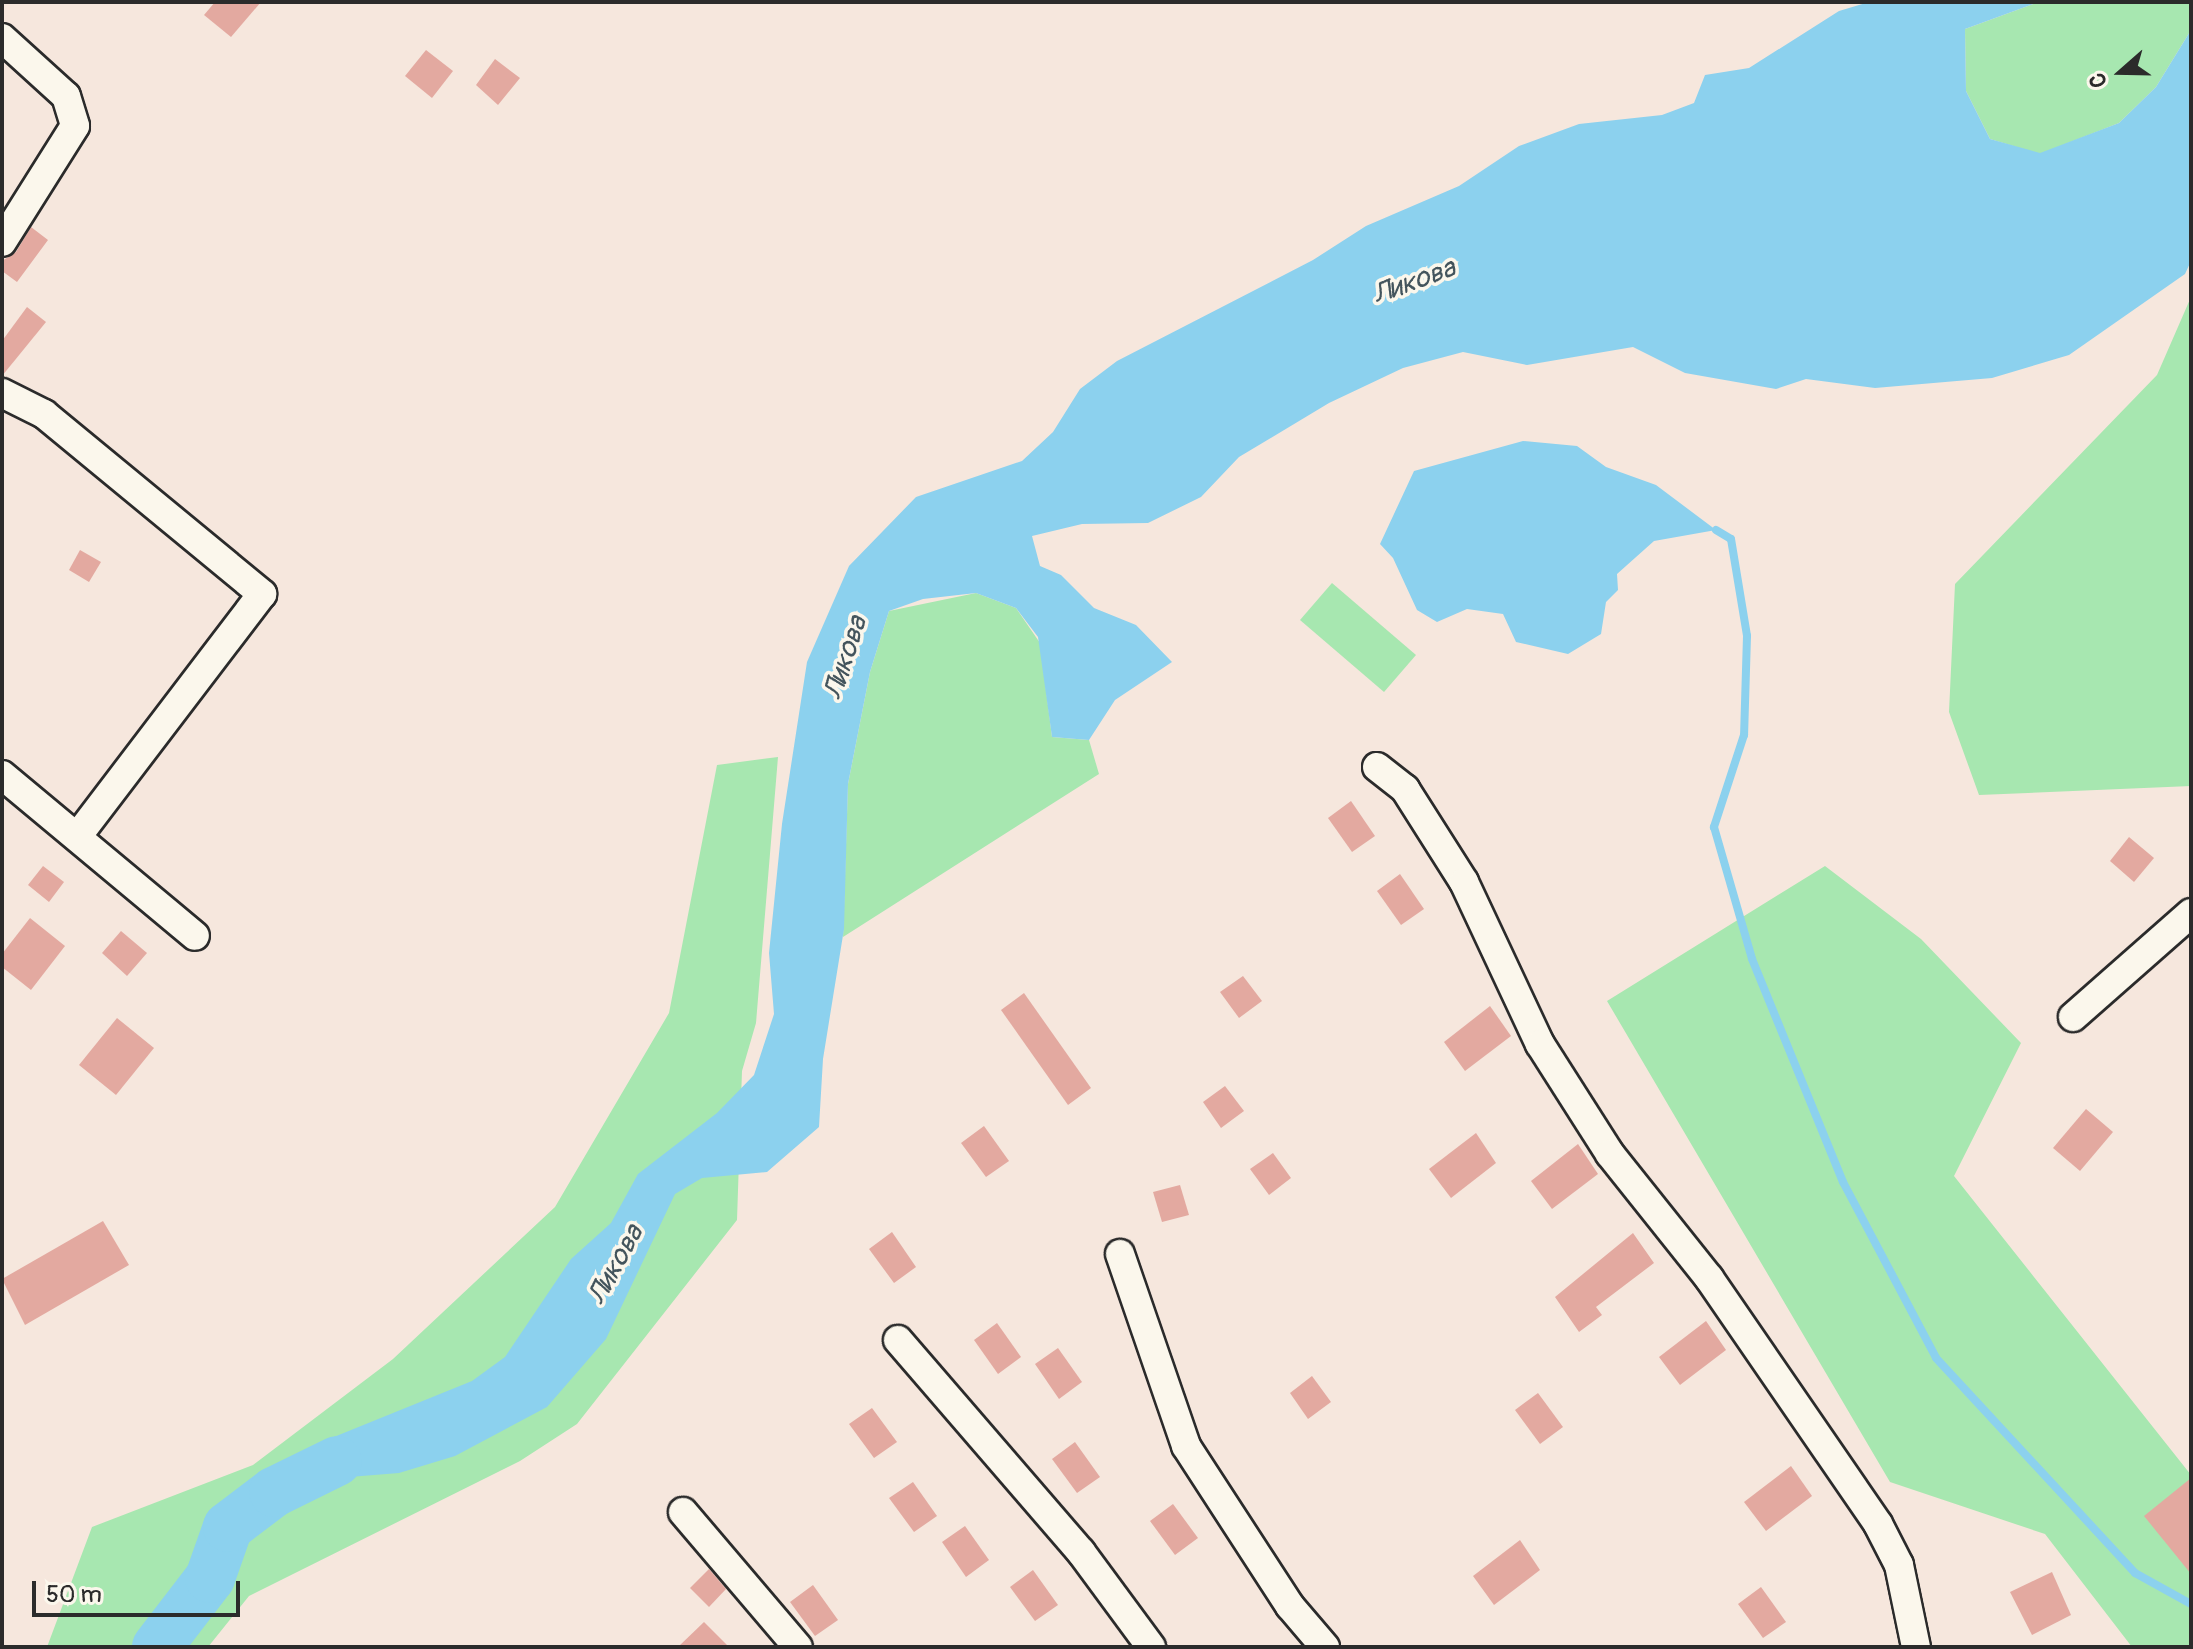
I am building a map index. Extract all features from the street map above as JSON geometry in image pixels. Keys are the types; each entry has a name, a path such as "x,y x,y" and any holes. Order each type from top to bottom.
{"street":[{"path":"2,38 66,96 75,126 2,242"},
{"path":"2,393 44,414 262,594 77,837"},
{"path":"1377,767 1405,789 1464,882 1540,1044 1610,1154 1709,1278 1878,1524 1899,1565 1916,1647"},
{"path":"2,775 195,936"},
{"path":"2073,1017 2191,913"},
{"path":"1120,1254 1186,1446 1290,1606 1325,1647"},
{"path":"898,1340 1081,1552 1151,1647"},
{"path":"683,1512 798,1647"}],"green space":[{"path":"2039,2 2191,2 2191,30 2156,87 2119,123 2040,154 1990,139 1966,91 1965,29"},
{"path":"2191,297 2191,786 1979,795 1949,712 1955,584 2157,375"},
{"path":"1332,583 1416,655 1384,692 1300,620"},
{"path":"976,593 1016,608 1040,643 1052,737 1089,740 1099,774 843,937 848,784 870,672 889,611"},
{"path":"778,757 756,1023 742,1071 737,1220 577,1424 520,1461 249,1596 208,1647 47,1647 92,1527 253,1465 393,1359 555,1207 669,1013 717,765"},
{"path":"1825,866 1921,939 2021,1043 1954,1176 2191,1475 2191,1647 2132,1647 2045,1534 1890,1482 1607,1001"}],"water":[{"path":"1869,2 2039,2 1965,29 1966,91 1990,139 2040,153 2119,123 2156,87 2191,30 2191,261 2185,274 2069,355 1992,378 1875,388 1806,379 1776,389 1685,373 1633,347 1527,365 1463,352 1403,368 1329,403 1239,457 1201,497 1148,523 1082,524 1032,536 1040,566 1061,575 1094,608 1136,625 1172,662 1115,700 1089,740 1052,737 1038,637 1016,608 976,593 923,599 889,611 870,672 848,784 844,929 823,1059 819,1127 767,1172 702,1178 675,1194 606,1339 547,1407 455,1456 399,1473 349,1477 307,1492 274,1492 319,1443 472,1381 505,1357 571,1259 611,1223 638,1174 717,1113 754,1075 774,1014 769,953 782,824 807,662 849,566 916,497 1022,461 1053,432 1080,389 1117,361 1313,260 1366,226 1459,186 1519,146 1579,124 1662,115 1694,103 1705,75 1749,68 1839,11"},
{"path":"1523,441 1577,446 1606,467 1656,485 1716,530 1654,541 1617,574 1618,590 1606,602 1601,634 1568,654 1516,642 1503,614 1467,609 1437,622 1417,610 1393,558 1380,544 1414,471"}],"building":[{"path":"215,2 261,2 231,37 204,15"},
{"path":"426,50 453,71 432,98 405,76"},
{"path":"495,59 520,78 498,105 476,85"},
{"path":"31,227 48,240 17,282 2,271 2,261 16,252"},
{"path":"27,307 46,322 2,376 2,341"},
{"path":"80,550 101,562 89,582 69,570"},
{"path":"1351,801 1375,836 1352,852 1328,818"},
{"path":"2129,837 2154,858 2134,882 2110,861"},
{"path":"43,866 64,882 49,902 28,885"},
{"path":"1400,874 1424,909 1401,925 1377,891"},
{"path":"30,918 65,946 31,990 2,967 2,954"},
{"path":"121,931 147,953 127,976 102,953"},
{"path":"1243,976 1262,1001 1239,1018 1220,992"},
{"path":"1024,993 1091,1088 1068,1105 1001,1010"},
{"path":"1490,1006 1511,1036 1465,1071 1444,1042"},
{"path":"117,1018 154,1048 116,1095 79,1065"},
{"path":"1225,1086 1244,1111 1221,1128 1203,1102"},
{"path":"2086,1109 2113,1132 2080,1171 2053,1148"},
{"path":"984,1126 1009,1161 986,1177 961,1143"},
{"path":"1476,1133 1496,1163 1451,1198 1429,1169"},
{"path":"1578,1144 1598,1174 1552,1209 1531,1181"},
{"path":"1273,1153 1291,1178 1269,1195 1250,1169"},
{"path":"1180,1185 1189,1215 1162,1222 1153,1192"},
{"path":"103,1221 129,1265 25,1325 2,1279"},
{"path":"892,1232 916,1267 894,1283 869,1249"},
{"path":"1633,1233 1654,1263 1596,1307 1602,1315 1579,1332 1555,1297"},
{"path":"1706,1321 1726,1350 1680,1385 1659,1357"},
{"path":"997,1323 1021,1357 998,1374 974,1340"},
{"path":"1058,1348 1082,1382 1059,1399 1035,1364"},
{"path":"1312,1376 1331,1402 1308,1419 1290,1393"},
{"path":"1538,1393 1563,1427 1540,1444 1515,1410"},
{"path":"872,1408 897,1442 874,1458 849,1424"},
{"path":"1075,1442 1100,1477 1077,1493 1052,1459"},
{"path":"1791,1466 1812,1496 1766,1531 1744,1502"},
{"path":"2191,1478 2191,1574 2144,1516"},
{"path":"913,1482 937,1516 914,1532 889,1498"},
{"path":"1173,1504 1198,1538 1175,1555 1150,1521"},
{"path":"965,1526 989,1560 966,1577 942,1542"},
{"path":"1520,1540 1540,1570 1494,1605 1473,1576"},
{"path":"709,1569 726,1589 709,1607 690,1588"},
{"path":"1033,1570 1058,1605 1035,1621 1010,1587"},
{"path":"2052,1572 2071,1615 2032,1635 2010,1592"},
{"path":"813,1585 838,1620 815,1636 790,1602"},
{"path":"1761,1587 1786,1622 1763,1638 1738,1604"},
{"path":"704,1622 729,1647 678,1647"}],"waterway":[{"path":"1716,530 1731,539 1747,636 1744,735 1714,827 1752,959 1843,1182 1936,1358 2135,1573 2191,1604"},
{"name":"Ликова","path":"157,1647 210,1578 228,1527 274,1492 337,1461"}]}
